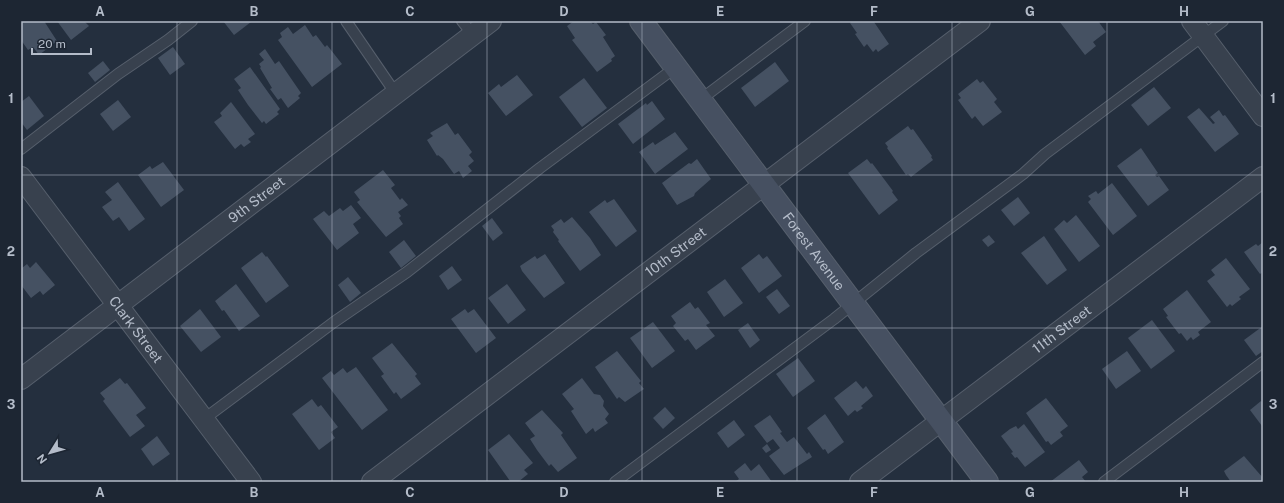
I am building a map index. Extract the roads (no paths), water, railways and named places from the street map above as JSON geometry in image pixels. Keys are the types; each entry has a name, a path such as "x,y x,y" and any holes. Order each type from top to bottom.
{"street":[{"name":"9th Street","path":"21,379 396,94 467,28 491,21"},
{"name":"Forest Avenue","path":"641,21 987,482"},
{"name":"10th Street","path":"372,482 980,21"},
{"path":"1198,28 1263,116"},
{"name":"11th Street","path":"860,482 1263,177"},
{"name":"Clark Street","path":"24,186 118,305 251,482"}],"lane":[{"path":"21,149 118,74 168,40 192,21"},
{"path":"346,21 396,94"},
{"path":"700,100 805,21"},
{"path":"615,482 834,319 852,302 1022,174 1198,28 1223,21"},
{"path":"204,419 334,322 407,272 540,168 676,67"},
{"path":"1104,482 1263,362"}]}
